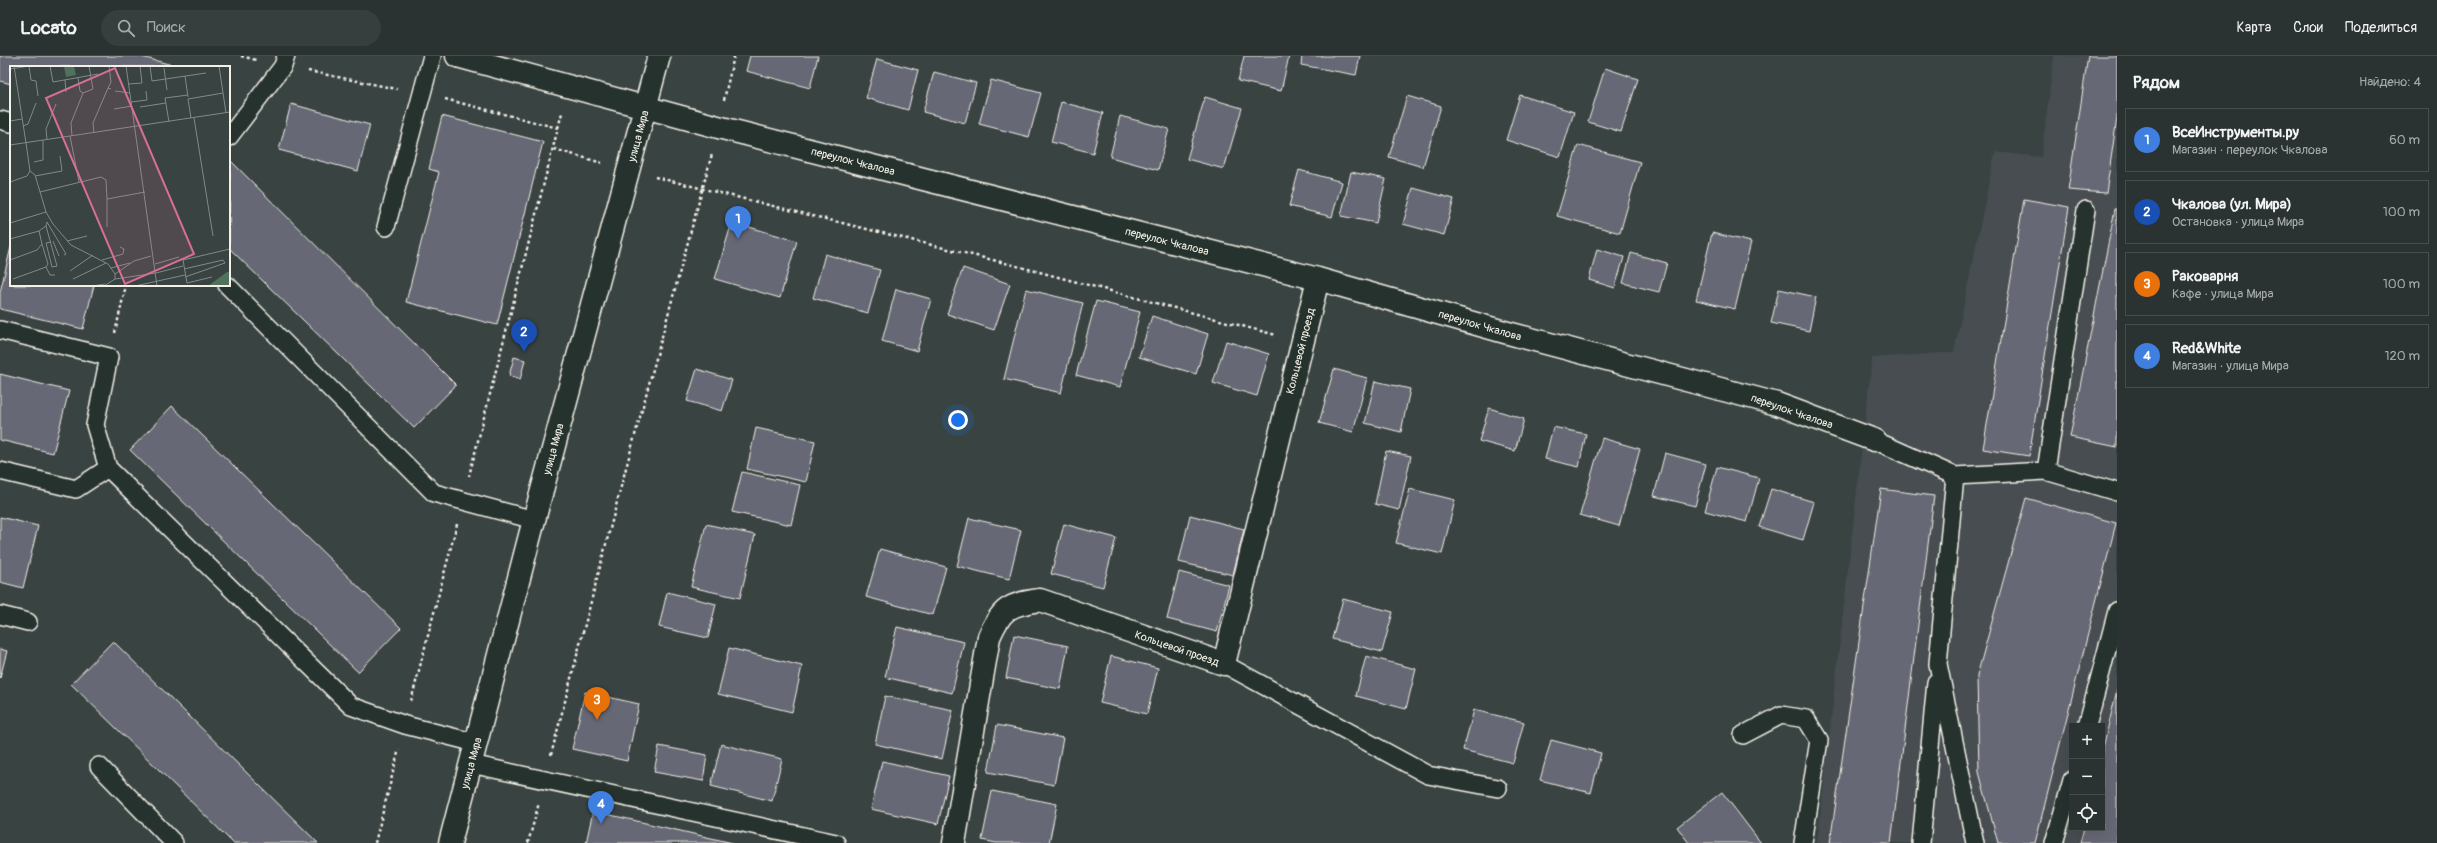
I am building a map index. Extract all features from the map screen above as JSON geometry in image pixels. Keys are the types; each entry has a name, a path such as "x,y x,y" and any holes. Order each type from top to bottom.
{"street":[{"name":"переулок Чкалова","path":"457,56 718,126 1318,279 1516,335 1777,404 1874,440"},
{"name":"улица Мира","path":"450,843 534,520 659,56"},
{"name":"Кольцевой проезд","path":"954,843 988,637 998,616 1019,603 1040,600 1224,664 1318,279"}],"lane":[{"path":"386,227 432,56"},
{"path":"230,136 285,61"},
{"path":"0,120 10,123"},
{"path":"2046,471 2086,210"},
{"path":"228,286 434,493 534,520"},
{"path":"0,330 109,357 95,425 108,468 351,706 405,725 476,743"},
{"path":"1874,440 1955,476 2046,471 2117,492"},
{"path":"0,471 76,489 108,468"},
{"path":"1921,843 1955,476"},
{"path":"2089,723 2117,611"},
{"path":"0,615 28,622"},
{"path":"1224,664 1428,775 1498,788"},
{"path":"1938,664 1974,843"},
{"path":"1743,735 1781,716 1806,719 1819,740 1804,843"},
{"path":"471,764 836,843"},
{"path":"99,766 174,843"},
{"path":"2054,843 2069,790"}],"path":[{"path":"241,56 285,61 558,128 554,149 375,843"},
{"path":"528,843 623,479 703,190 734,57 729,56"},
{"path":"554,149 703,190 1013,265 1277,335"},
{"path":"109,357 126,286"}],"shaded area":[{"path":"2054,56 2117,56 2117,843 1817,843 1872,358 1954,352 1995,152 2041,157"}],"building":[{"path":"0,56 138,56 176,66 10,66 10,84 0,81"},
{"path":"750,56 818,56 810,88 746,71"},
{"path":"1244,56 1289,56 1281,91 1238,81"},
{"path":"1302,56 1360,56 1356,75 1301,65"},
{"path":"2088,56 2117,56 2117,118 2106,193 2068,190"},
{"path":"877,59 918,70 908,110 866,98"},
{"path":"1605,68 1638,79 1621,132 1588,122"},
{"path":"934,72 976,83 965,123 923,112"},
{"path":"991,80 1041,93 1029,137 979,124"},
{"path":"1520,95 1574,112 1560,157 1506,140"},
{"path":"1407,96 1441,106 1423,167 1389,157"},
{"path":"1205,97 1242,108 1224,169 1187,159"},
{"path":"1061,102 1103,113 1093,153 1051,142"},
{"path":"291,104 370,125 358,171 279,150"},
{"path":"442,116 543,142 497,325 406,302 439,172 429,169"},
{"path":"1120,116 1169,129 1158,170 1110,157"},
{"path":"1578,145 1640,162 1620,233 1557,216"},
{"path":"230,160 456,385 414,428 230,249"},
{"path":"1299,170 1342,182 1332,217 1289,206"},
{"path":"1351,172 1386,179 1376,223 1341,216"},
{"path":"1413,188 1454,199 1444,235 1403,224"},
{"path":"2024,199 2069,207 2029,456 1983,449"},
{"path":"2115,209 2117,209 2117,447 2070,437"},
{"path":"732,222 797,241 780,298 715,279"},
{"path":"1712,233 1751,242 1735,309 1696,300"},
{"path":"1597,249 1624,257 1615,288 1589,280"},
{"path":"10,251 10,286 94,286 83,329 0,309 0,292"},
{"path":"1631,253 1667,263 1659,292 1623,283"},
{"path":"825,254 880,270 868,313 813,298"},
{"path":"963,268 1010,284 994,330 947,314"},
{"path":"896,289 931,299 917,351 882,341"},
{"path":"1026,289 1083,303 1061,393 1004,379"},
{"path":"1779,289 1816,297 1809,331 1771,323"},
{"path":"1096,301 1140,312 1120,387 1076,375"},
{"path":"1152,316 1208,334 1196,374 1139,357"},
{"path":"1226,341 1269,354 1257,396 1213,383"},
{"path":"514,357 525,360 520,380 509,376"},
{"path":"697,369 732,380 722,411 687,401"},
{"path":"1334,369 1367,378 1353,432 1319,423"},
{"path":"0,374 69,391 53,453 0,440"},
{"path":"1375,381 1410,389 1401,432 1365,423"},
{"path":"172,406 401,628 358,672 130,450"},
{"path":"1489,408 1524,419 1515,451 1479,441"},
{"path":"1553,427 1586,434 1579,467 1545,459"},
{"path":"756,428 815,441 806,482 747,469"},
{"path":"1602,438 1640,449 1619,526 1580,515"},
{"path":"1386,451 1411,456 1399,510 1375,504"},
{"path":"1665,453 1706,464 1695,506 1654,496"},
{"path":"1717,467 1759,478 1747,522 1705,511"},
{"path":"742,472 800,485 791,525 732,512"},
{"path":"1410,489 1455,500 1442,554 1396,543"},
{"path":"1771,489 1814,502 1803,540 1759,527"},
{"path":"1881,489 1934,496 1891,843 1830,843"},
{"path":"2026,498 2116,523 2035,843 1998,843 1979,772 1977,676"},
{"path":"1190,515 1244,529 1233,575 1179,562"},
{"path":"0,517 38,526 23,588 0,582"},
{"path":"969,518 1021,530 1009,579 957,566"},
{"path":"706,524 755,535 740,598 691,587"},
{"path":"1064,524 1116,538 1103,587 1051,574"},
{"path":"880,549 946,567 933,615 866,597"},
{"path":"1179,572 1229,585 1217,632 1167,619"},
{"path":"667,592 716,604 708,638 659,627"},
{"path":"1343,599 1393,612 1382,652 1332,639"},
{"path":"897,627 964,642 952,693 885,677"},
{"path":"1014,635 1068,646 1060,689 1006,678"},
{"path":"113,641 318,843 233,843 71,684"},
{"path":"729,648 802,666 792,712 718,694"},
{"path":"0,649 7,651 0,678"},
{"path":"1111,656 1158,668 1147,714 1100,703"},
{"path":"1366,656 1416,669 1406,709 1356,696"},
{"path":"2117,690 2117,843 2080,843 2083,831 2105,831 2105,740"},
{"path":"585,692 639,704 627,761 572,749"},
{"path":"885,696 953,710 942,759 875,744"},
{"path":"1474,710 1524,722 1513,763 1463,750"},
{"path":"997,725 1063,738 1054,785 988,772"},
{"path":"1551,740 1601,753 1591,793 1540,780"},
{"path":"721,744 782,759 772,801 711,786"},
{"path":"659,746 707,755 703,781 654,772"},
{"path":"882,761 949,776 938,824 871,809"},
{"path":"992,791 1057,804 1049,843 996,843 982,840"},
{"path":"1722,792 1761,843 1689,843 1677,827"},
{"path":"593,811 733,843 586,843"}],"place":[{"name":"ВсеИнструменты.ру","path":"738,239"},
{"name":"Чкалова (ул. Мира)","path":"524,352"},
{"name":"Раковарня","path":"597,720"},
{"name":"Red&White","path":"601,824"}]}
